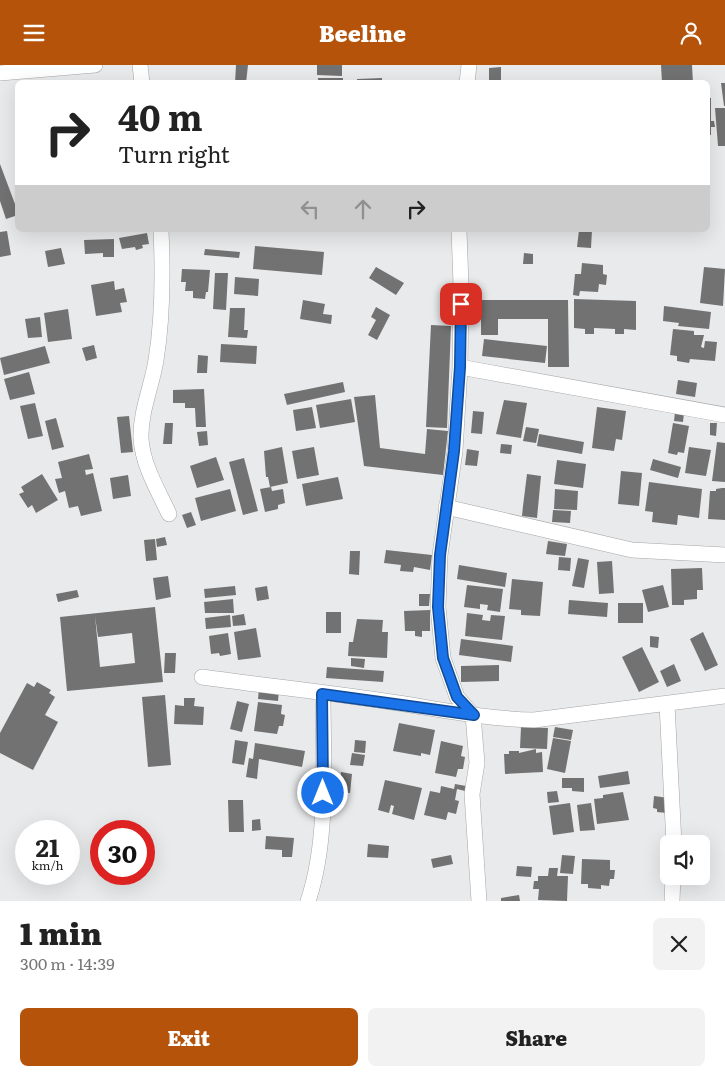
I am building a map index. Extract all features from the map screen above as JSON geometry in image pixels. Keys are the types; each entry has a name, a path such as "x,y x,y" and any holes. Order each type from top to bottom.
{"street":[{"path":"0,73 95,65"},
{"path":"140,65 142,80"},
{"path":"467,80 469,65"},
{"path":"161,232 163,273 160,327 156,361 143,417 141,438 143,455 169,514"},
{"path":"459,232 461,285 460,367 454,451 440,555 438,607 440,644 457,697 474,715 477,763 472,794 479,901"},
{"path":"460,367 725,415"},
{"path":"446,507 632,550 725,555"},
{"path":"202,677 474,715 534,721 725,696"},
{"path":"308,901 314,877 323,812 322,694"},
{"path":"667,704 674,835"},
{"path":"672,901 673,885"}],"building":[{"path":"236,65 248,65 246,80 235,80"},
{"path":"317,65 342,65 342,76 317,75"},
{"path":"661,65 692,65 693,80 662,80"},
{"path":"501,67 501,80 489,80 489,68"},
{"path":"318,78 343,78 343,80 318,80"},
{"path":"382,78 382,80 357,80"},
{"path":"721,83 725,83 725,106 724,106"},
{"path":"710,98 711,121 714,121 715,127 711,127 711,135"},
{"path":"715,108 725,108 725,146 718,146"},
{"path":"0,164 15,204 15,216 6,219 0,201"},
{"path":"7,231 11,255 0,257 0,232"},
{"path":"579,232 592,232 591,248 577,247"},
{"path":"147,233 149,244 142,245 143,248 136,250 135,247 122,249 119,238"},
{"path":"114,239 114,257 103,257 103,253 85,254 84,240"},
{"path":"255,246 324,252 322,275 253,269"},
{"path":"61,248 65,264 48,267 45,251"},
{"path":"205,249 240,252 239,258 204,255"},
{"path":"524,253 533,254 533,264 523,264"},
{"path":"582,263 603,265 603,274 607,275 606,285 599,284 598,292 580,291 579,296 573,295 575,274 581,274"},
{"path":"376,267 404,283 396,295 369,278"},
{"path":"704,267 725,269 723,306 700,303"},
{"path":"182,269 210,270 208,292 206,292 205,299 193,298 193,291 185,291 186,282 181,282"},
{"path":"215,273 228,273 226,310 213,309"},
{"path":"235,277 259,279 258,296 234,294"},
{"path":"114,281 115,290 124,288 127,302 120,303 122,312 96,316 91,285"},
{"path":"574,299 636,301 636,330 624,329 624,334 615,334 615,329 594,328 594,334 585,334 585,329 574,328"},
{"path":"303,300 325,304 323,314 332,315 331,324 300,319"},
{"path":"481,300 568,300 569,367 548,367 548,319 498,319 498,335 481,335"},
{"path":"664,306 711,312 709,329 678,326 679,323 663,321"},
{"path":"376,307 390,315 377,340 368,335 376,320 371,317"},
{"path":"230,308 245,308 244,330 248,330 247,338 228,337"},
{"path":"68,309 72,339 48,342 44,313"},
{"path":"40,317 42,337 28,338 25,319"},
{"path":"431,325 451,326 447,428 426,427"},
{"path":"673,329 694,331 694,335 704,335 701,347 704,348 705,341 717,342 715,361 690,359 689,363 677,361 677,356 670,355"},
{"path":"484,339 547,346 545,363 482,356"},
{"path":"221,344 257,346 256,364 220,362"},
{"path":"94,345 97,358 86,361 82,348"},
{"path":"45,346 50,363 4,375 0,358"},
{"path":"198,355 208,356 207,373 197,373"},
{"path":"29,372 35,394 10,400 4,379"},
{"path":"678,380 697,383 695,397 676,394"},
{"path":"343,382 345,392 287,405 284,394"},
{"path":"204,389 206,427 196,427 195,408 185,408 185,403 173,403 173,390"},
{"path":"375,395 380,448 425,454 427,429 448,431 443,475 364,466 354,397"},
{"path":"351,399 355,422 320,428 316,405"},
{"path":"504,400 527,403 521,438 496,434"},
{"path":"35,403 43,436 28,439 20,406"},
{"path":"312,407 316,428 296,431 293,410"},
{"path":"597,407 626,411 622,440 616,439 614,451 592,448"},
{"path":"473,411 484,412 482,434 471,433"},
{"path":"675,412 684,413 683,422 674,421"},
{"path":"129,416 133,452 121,453 117,417"},
{"path":"56,418 64,447 52,450 45,421"},
{"path":"165,423 173,423 172,444 163,444"},
{"path":"673,423 689,426 684,453 678,452 677,455 668,453"},
{"path":"710,423 717,423 716,436 710,435"},
{"path":"526,427 539,429 536,443 523,441"},
{"path":"207,431 208,445 199,446 197,432"},
{"path":"539,434 584,442 582,454 537,446"},
{"path":"717,442 725,443 725,482 712,481"},
{"path":"501,444 512,445 511,454 500,453"},
{"path":"282,447 288,483 270,487 268,477 266,477 264,451"},
{"path":"314,447 319,475 297,479 292,451"},
{"path":"689,447 711,450 706,476 685,473"},
{"path":"467,449 479,451 477,466 465,465"},
{"path":"89,454 93,469 85,470 86,475 93,473 102,511 81,516 78,506 69,508 65,491 59,493 55,479 62,478 58,462"},
{"path":"216,457 224,480 197,488 190,466"},
{"path":"244,458 258,511 243,515 229,462"},
{"path":"653,459 681,467 678,478 650,470"},
{"path":"557,460 586,464 583,488 554,484"},
{"path":"621,471 642,473 639,506 618,504"},
{"path":"42,474 58,500 36,513 32,505 28,508 19,494 24,492 21,487"},
{"path":"527,474 541,476 537,518 522,516"},
{"path":"128,475 131,496 113,499 110,478"},
{"path":"338,477 343,499 306,506 302,484"},
{"path":"649,482 702,489 699,518 678,515 677,525 652,522 653,512 645,511"},
{"path":"271,487 272,491 283,489 285,503 278,505 278,509 265,512 260,489"},
{"path":"725,488 725,520 708,519 710,491"},
{"path":"230,489 236,511 201,521 195,498"},
{"path":"555,489 578,491 577,510 554,509"},
{"path":"553,510 571,511 570,523 552,522"},
{"path":"191,512 196,525 187,528 182,515"},
{"path":"165,537 167,545 157,547 156,539"},
{"path":"155,539 157,560 146,561 144,540"},
{"path":"548,541 567,544 565,556 546,554"},
{"path":"386,550 432,555 430,570 414,567 413,572 400,571 401,565 384,563"},
{"path":"350,551 360,551 359,575 349,574"},
{"path":"559,557 571,558 570,571 558,570"},
{"path":"578,558 589,560 584,588 572,586"},
{"path":"612,561 614,593 599,594 597,562"},
{"path":"459,565 507,573 505,587 457,579"},
{"path":"702,568 703,590 697,590 697,599 684,600 684,605 672,605 671,569"},
{"path":"168,576 171,597 156,600 153,578"},
{"path":"512,579 543,582 540,616 521,615 521,610 509,609"},
{"path":"467,585 503,589 500,612 487,610 488,605 480,604 480,609 464,607"},
{"path":"663,585 669,607 648,612 642,590"},
{"path":"235,586 236,595 205,598 204,589"},
{"path":"267,586 269,599 257,601 255,588"},
{"path":"77,590 79,597 58,602 56,594"},
{"path":"419,594 430,594 429,606 419,606"},
{"path":"233,599 234,613 205,613 204,602"},
{"path":"569,600 608,603 607,617 568,614"},
{"path":"618,603 643,603 643,623 618,623"},
{"path":"155,607 163,682 67,691 60,617","holes":["95,616 98,637 132,633 135,663 100,667"]},
{"path":"430,610 430,631 422,631 422,637 415,636 415,631 405,631 404,611"},
{"path":"326,612 341,612 341,633 326,633"},
{"path":"467,613 483,615 482,620 490,621 491,615 505,616 502,640 465,636"},
{"path":"244,614 246,625 233,626 232,616"},
{"path":"230,615 231,627 206,629 205,618"},
{"path":"357,619 383,620 382,632 388,632 387,658 348,656 349,642 353,642"},
{"path":"256,628 261,657 238,660 234,632"},
{"path":"703,632 718,665 705,671 690,639"},
{"path":"228,633 231,654 220,656 219,653 211,654 209,636"},
{"path":"650,636 659,637 658,648 650,647"},
{"path":"461,639 513,646 511,662 459,655"},
{"path":"642,647 659,682 639,692 622,657"},
{"path":"165,653 176,653 175,673 164,673"},
{"path":"351,658 365,659 364,668 351,666"},
{"path":"674,664 681,681 667,687 660,671"},
{"path":"499,665 499,681 461,682 461,666"},
{"path":"327,667 384,671 383,682 326,678"},
{"path":"37,682 51,690 49,693 55,697 45,715 58,722 33,770 0,753 0,733 27,683 34,687"},
{"path":"259,688 279,690 278,701 258,699"},
{"path":"165,695 171,765 148,767 142,697"},
{"path":"184,698 195,698 194,706 204,707 203,725 174,724 175,705 184,706"},
{"path":"237,701 249,704 242,732 230,729"},
{"path":"258,702 282,705 281,714 285,715 283,726 279,726 277,734 254,731"},
{"path":"399,723 435,730 430,755 421,753 421,756 393,751"},
{"path":"521,727 548,728 547,749 520,748"},
{"path":"555,727 573,730 571,740 553,737"},
{"path":"553,738 571,741 565,773 547,769"},
{"path":"235,740 248,742 244,765 232,763"},
{"path":"355,740 366,741 365,753 354,752"},
{"path":"441,741 463,746 461,756 465,757 463,769 458,769 456,777 435,773"},
{"path":"255,743 305,751 302,767 259,759 257,779 246,777 249,758 253,759"},
{"path":"536,749 536,753 542,752 543,772 505,774 504,754 509,754 509,751 519,751 519,753"},
{"path":"352,753 365,755 363,766 350,765"},
{"path":"628,771 630,784 600,788 598,776"},
{"path":"341,772 352,774 350,793 338,792"},
{"path":"562,778 584,778 584,792 572,791 572,788 562,788"},
{"path":"385,780 422,788 414,820 392,814 394,806 391,805 389,813 378,810"},
{"path":"455,784 466,786 465,791 457,789 455,800 459,801 456,814 448,812 446,820 424,815 430,791 440,793 441,786 454,789"},
{"path":"557,791 559,802 548,803 547,792"},
{"path":"623,792 629,820 597,824 594,799 603,798 603,795"},
{"path":"654,796 669,798 667,813 657,812 657,809 653,808"},
{"path":"228,800 243,800 244,832 229,832"},
{"path":"570,803 574,832 553,835 549,806"},
{"path":"591,803 595,830 580,831 577,805"},
{"path":"260,819 261,830 252,831 252,820"},
{"path":"266,836 294,838 292,857 282,857 282,850 265,849"},
{"path":"368,844 389,846 388,858 367,857"},
{"path":"451,855 453,864 433,868 431,859"},
{"path":"562,855 575,856 573,874 560,873"},
{"path":"582,859 610,860 610,870 615,870 614,879 610,879 609,886 601,885 601,889 588,888 588,884 581,884"},
{"path":"517,866 532,867 531,877 516,876"},
{"path":"549,868 558,868 557,876 568,876 567,901 538,900 539,889 533,889 534,881 538,881 538,876 548,876"},
{"path":"519,895 520,901 501,901 501,898"}],"route":[{"path":"323,793 322,694 474,715 457,697 443,658 440,644 438,607 440,555 454,451 460,367 461,304"}]}
